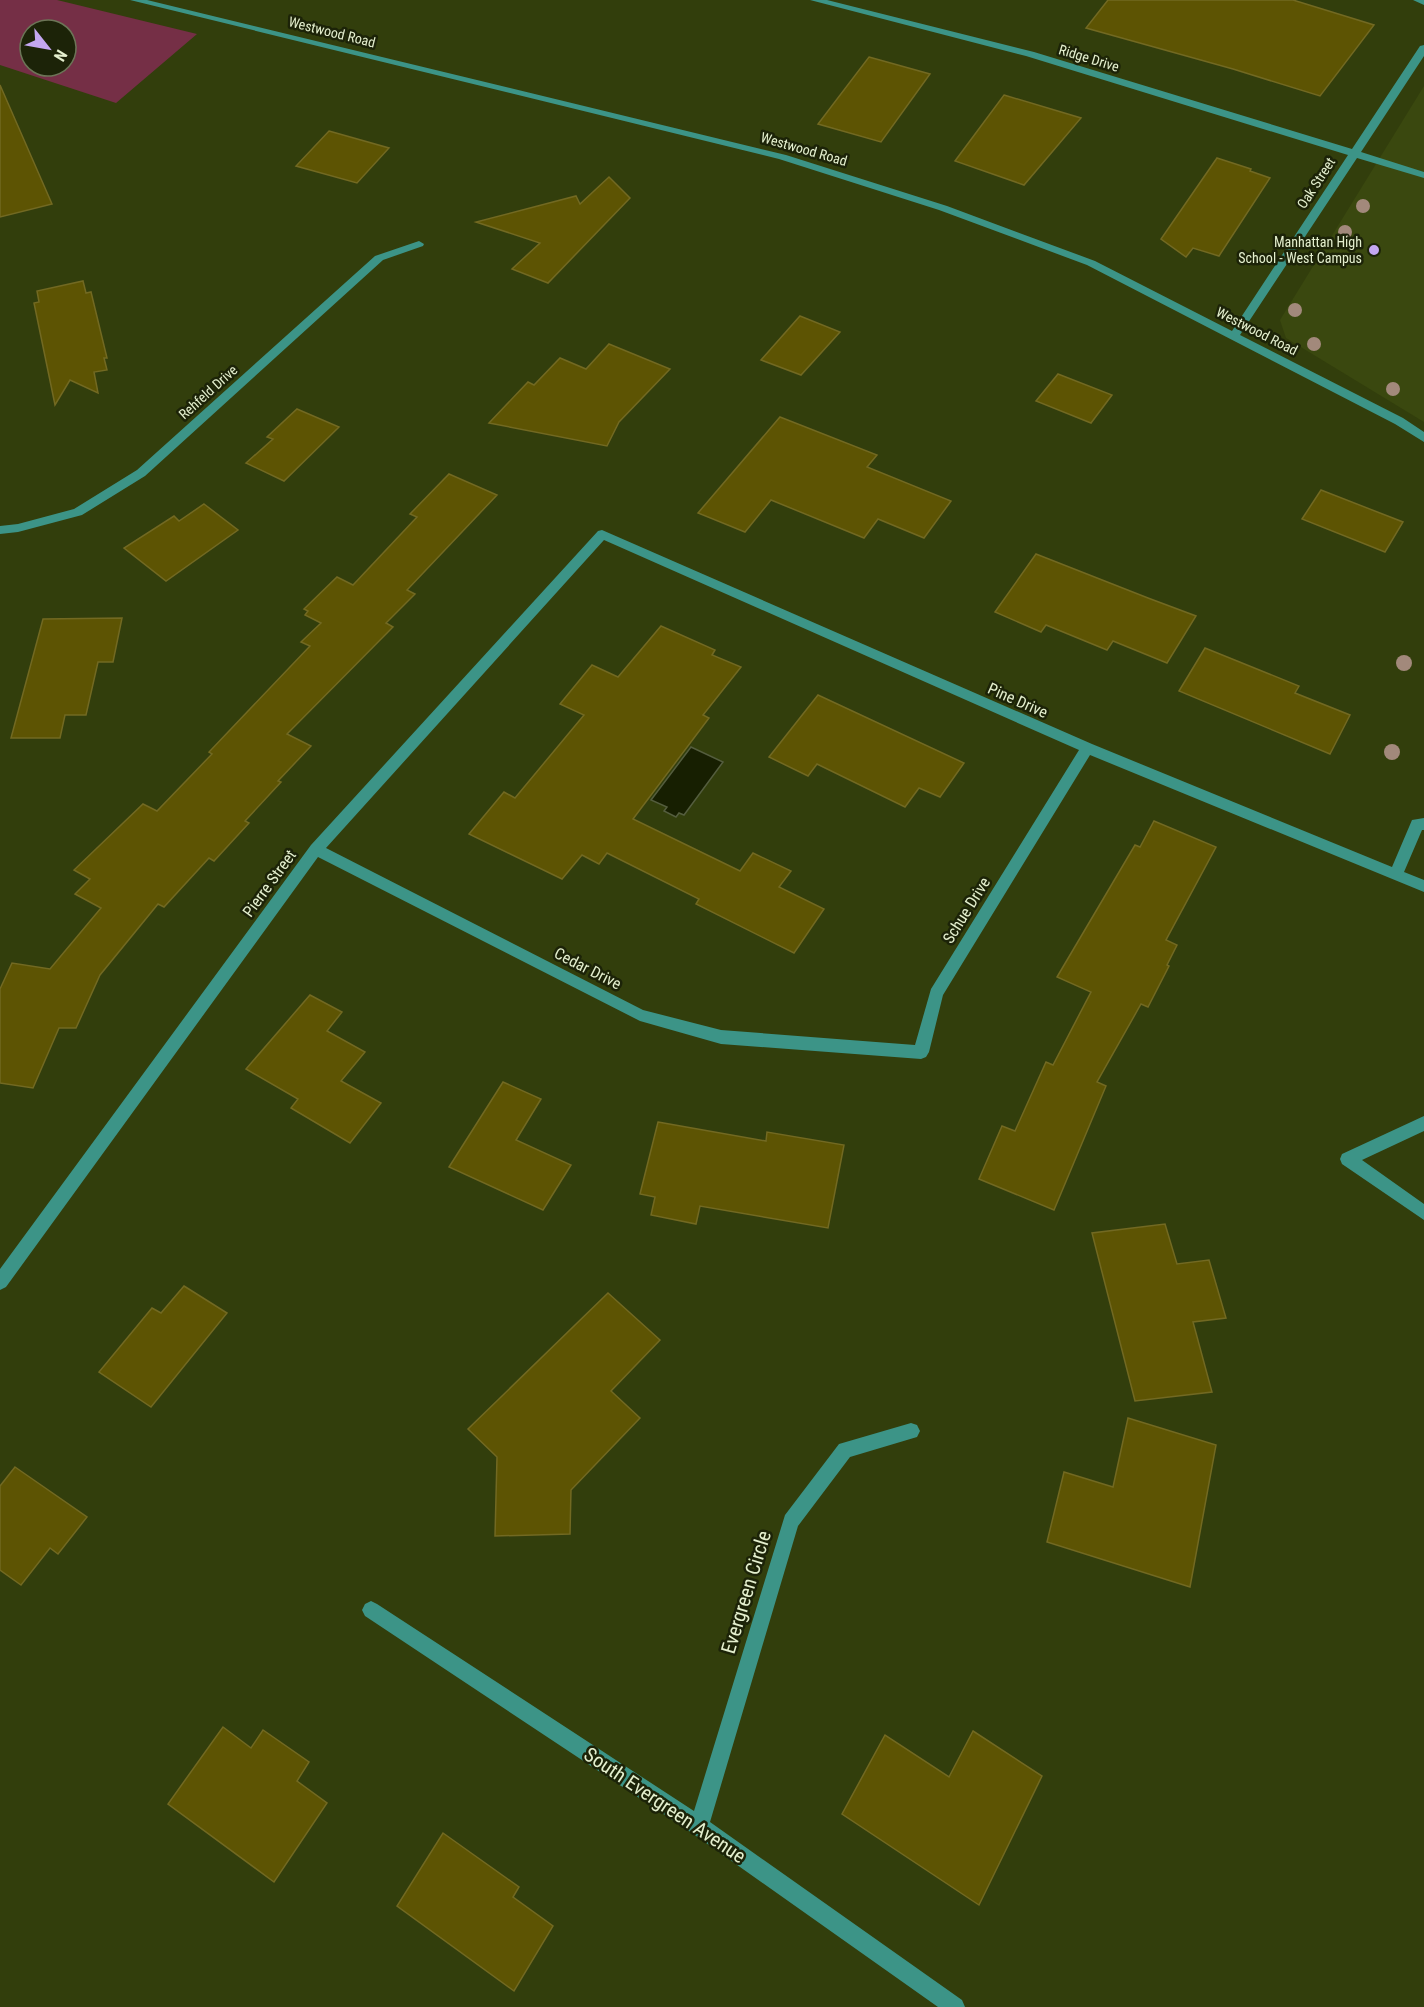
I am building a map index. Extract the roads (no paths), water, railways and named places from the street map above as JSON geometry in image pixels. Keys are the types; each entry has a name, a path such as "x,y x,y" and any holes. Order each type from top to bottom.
{"street":[{"name":"Westwood Road","path":"135,0 793,160 944,208 1091,263 1399,421 1424,438"},
{"name":"Ridge Drive","path":"815,0 1030,54 1424,175"},
{"path":"1418,0 1424,2"},
{"name":"Oak Street","path":"1234,336 1424,48"},
{"name":"Rehfeld Drive","path":"0,530 18,528 78,512 141,473 379,258 419,244"},
{"name":"Pine Drive","path":"602,534 1087,748 1424,886"},
{"name":"Pierre Street","path":"0,1282 316,849 602,534"},
{"name":"Schue Drive","path":"866,1046 921,1052 936,993 1087,748"},
{"path":"1396,875 1417,824 1424,824"},
{"name":"Cedar Drive","path":"316,849 640,1015 721,1037 866,1046"},
{"path":"1424,1123 1348,1159 1424,1213"},
{"name":"Evergreen Circle","path":"699,1826 791,1521 845,1450 911,1431"},
{"name":"South Evergreen Avenue","path":"371,1610 699,1826 955,2007"}],"place":[{"name":"Manhattan High School - West Campus","path":"1374,250"}]}
